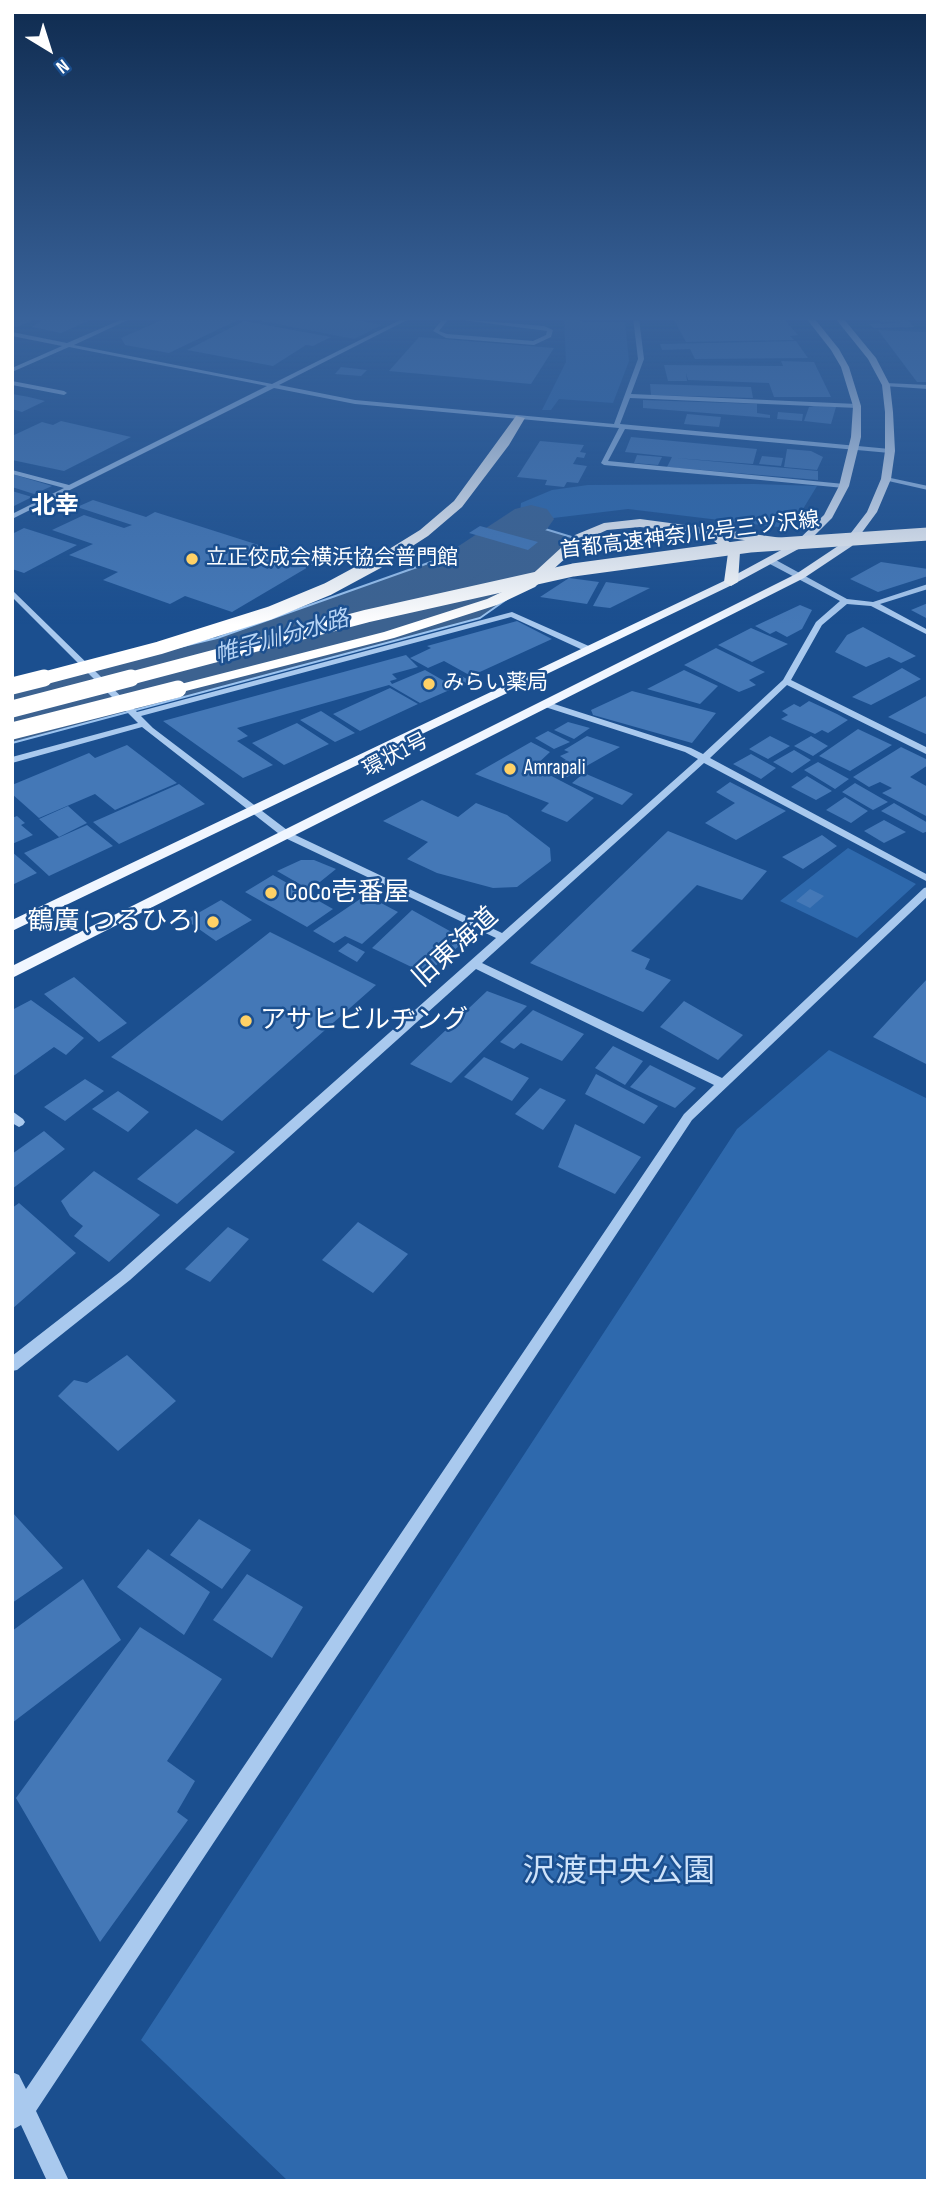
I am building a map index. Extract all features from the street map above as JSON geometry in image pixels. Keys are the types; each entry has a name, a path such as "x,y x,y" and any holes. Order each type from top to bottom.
{"highway":[{"path":"12,686 172,644 270,613 328,589 424,534 458,504 505,443 519,420"},
{"path":"12,731 389,635 492,602 530,584 579,538 604,527 640,523 800,544 848,544"},
{"name":"首都高速神奈川2号三ツ沢線","path":"12,699 417,597 567,564 734,541 928,528"},
{"path":"705,531 729,545 734,552 736,558 731,582"},
{"name":"首都高速神奈川2号三ツ沢線","path":"12,709 354,620 551,575 750,546 928,534"}],"main road":[{"name":"環状1号","path":"12,926 731,582 800,544 828,516 844,486 856,448 857,420"},
{"name":"環状1号","path":"12,973 800,576 848,544 872,512 886,478 890,451 888,420"}],"street":[{"path":"12,517 208,420"},
{"path":"546,420 890,451"},
{"path":"621,420 604,463 844,486"},
{"path":"12,472 71,488"},
{"path":"886,478 928,488"},
{"path":"771,561 845,601 873,604 928,632"},
{"path":"873,604 928,586"},
{"path":"12,592 144,724 287,835 502,937"},
{"name":"旧東海道","path":"12,1365 125,1276 704,758 786,681 820,624 845,601"},
{"path":"132,712 512,614 588,649"},
{"path":"786,681 928,752"},
{"path":"545,704 704,758 928,879"},
{"path":"12,760 144,724"},
{"path":"18,2114 688,1117 928,890"},
{"path":"473,963 723,1084"},
{"path":"12,2082 18,2114 58,2181"}],"green space":[{"path":"588,485 817,486 792,527 786,528 628,509 545,519 520,513 521,503 552,490"},
{"path":"848,848 916,884 857,938 780,901"},
{"name":"沢渡中央公園","path":"829,1050 928,1099 928,2181 288,2181 141,2040 737,1129"}],"water":[{"path":"512,519 588,542 480,618 12,743 12,687 217,638 448,556"}],"building":[{"path":"685,420 720,420 719,427 684,424"},
{"path":"804,420 832,420 831,424"},
{"path":"61,421 131,437 64,471 12,460 12,436 42,422 53,425"},
{"path":"631,437 757,449 753,464 676,458 818,471 818,480 667,467 672,457 625,452"},
{"path":"540,441 584,445 580,452 586,453 584,458 577,457 573,464 587,466 578,483 567,482 564,487 545,485 547,480 517,477"},
{"path":"787,449 811,451 823,457 817,470 784,467"},
{"path":"637,455 662,457 658,465 634,463"},
{"path":"762,456 783,458 781,466 759,464"},
{"path":"12,474 52,486 34,494 12,487"},
{"path":"12,491 32,497 12,507"},
{"name":"立正佼成会横浜協会普門館","path":"93,500 146,517 155,512 315,563 232,612 185,596 170,604 103,580 118,572 69,555 93,544 52,530 84,515 124,528 132,525 77,507"},
{"path":"480,526 538,542 528,550 469,533"},
{"path":"24,528 77,545 24,573 12,569 12,534"},
{"path":"881,562 928,569 928,576 878,592 850,579"},
{"path":"569,578 599,582 587,604 540,597"},
{"path":"606,582 650,588 610,608 593,606"},
{"path":"928,603 928,619 911,610"},
{"path":"800,605 812,610 802,629 787,637 776,631 770,634 755,626"},
{"path":"517,621 552,639 471,676 444,661 428,668 410,658 431,648 427,646"},
{"path":"863,627 916,656 901,663 889,657 866,667 835,652 847,635"},
{"path":"751,628 788,644 752,662 718,645"},
{"path":"716,648 765,672 749,680 756,685 739,692 684,665"},
{"path":"406,655 418,667 392,674 397,679 390,681 392,684 425,670 446,682 460,675 470,681 420,703 389,685 237,728 248,736 237,741 273,765 243,778 163,721"},
{"path":"902,668 921,679 871,705 852,697"},
{"path":"684,670 718,686 700,704 647,689"},
{"path":"390,688 418,704 360,731 333,714"},
{"path":"632,691 716,713 692,743 593,715 591,710"},
{"path":"928,695 928,735 888,717"},
{"path":"809,701 848,720 828,733 822,730 815,734 781,719 788,715 782,711 794,704 800,707"},
{"path":"321,711 355,733 335,742 300,720"},
{"path":"568,722 590,728 574,739 554,730"},
{"path":"297,723 329,744 284,765 252,743"},
{"path":"858,729 892,745 850,771 819,756"},
{"path":"548,731 570,742 554,749 535,738"},
{"path":"587,736 620,747 567,777 554,766 566,760 560,756 569,752 564,750"},
{"path":"770,736 790,746 768,759 749,749"},
{"path":"811,736 828,746 813,756 794,746"},
{"path":"531,742 550,752 534,767 594,798 567,822 541,811 549,803 475,774"},
{"path":"127,745 177,783 115,810 95,794 39,818 12,794 12,785 89,753 95,758"},
{"path":"901,747 928,760 928,765 910,777 928,787 928,817 882,793 892,788 880,782 869,787 853,777"},
{"path":"794,750 811,760 792,773 773,762"},
{"path":"751,754 776,768 761,779 733,764"},
{"path":"818,762 849,779 835,789 804,770"},
{"path":"584,773 633,794 622,805 572,783"},
{"path":"807,776 832,791 816,800 791,787"},
{"path":"730,782 786,811 736,840 705,823 735,803 716,792"},
{"path":"855,783 888,802 873,810 842,792"},
{"path":"179,784 205,804 119,844 93,822"},
{"path":"845,797 868,811 851,823 826,810"},
{"path":"422,800 458,817 476,803 507,815 550,848 551,861 517,887 493,888 437,873 407,859 428,842 383,821"},
{"path":"894,803 928,823 928,831 923,833 881,811"},
{"path":"68,806 87,823 59,837 39,819"},
{"path":"17,816 25,823 21,825 33,835 12,844 12,818"},
{"path":"884,820 906,832 884,843 864,831"},
{"path":"87,825 113,846 49,876 24,853"},
{"path":"668,831 767,871 742,900 697,885 631,951 650,959 645,969 671,980 643,1012 530,963"},
{"path":"822,835 837,846 803,869 782,857"},
{"path":"12,852 37,873 12,885"},
{"path":"301,860 314,860 336,869 310,890 277,871"},
{"path":"273,875 333,909 307,927 245,892"},
{"path":"810,889 824,896 810,908 796,901"},
{"path":"366,895 398,912 362,944 345,936 334,943 313,931"},
{"path":"221,900 252,920 216,941 186,920"},
{"path":"412,910 466,940 426,974 372,948"},
{"name":"アサヒビルヂング","path":"270,932 376,985 222,1121 111,1057"},
{"path":"348,943 365,952 357,962 338,951"},
{"path":"74,977 127,1023 99,1042 44,994"},
{"path":"928,978 928,1065 873,1037"},
{"path":"487,991 527,1006 451,1083 410,1064"},
{"path":"31,1000 84,1038 66,1055 54,1047 12,1077 12,1010"},
{"path":"684,1001 743,1035 718,1060 660,1027"},
{"path":"533,1010 584,1034 562,1061 521,1043 514,1049 500,1042"},
{"path":"613,1046 643,1061 625,1085 595,1068"},
{"path":"484,1057 529,1078 512,1101 464,1077"},
{"path":"650,1065 696,1088 675,1108 630,1087"},
{"path":"596,1074 658,1106 644,1124 585,1094"},
{"path":"85,1079 104,1091 65,1121 44,1107"},
{"path":"540,1088 566,1100 543,1130 515,1114"},
{"path":"118,1091 149,1112 128,1132 92,1109"},
{"path":"575,1124 641,1157 615,1194 558,1167"},
{"path":"196,1129 235,1152 177,1204 137,1179"},
{"path":"44,1131 65,1149 12,1189 12,1154"},
{"path":"94,1171 160,1215 109,1262 74,1236 83,1226 70,1216 61,1201"},
{"path":"19,1203 76,1253 12,1309 12,1208"},
{"path":"358,1222 408,1254 373,1293 322,1260"},
{"path":"228,1227 249,1239 210,1282 185,1269"},
{"path":"127,1355 176,1401 118,1451 58,1396 74,1380 87,1383"},
{"path":"12,1512 63,1568 12,1603"},
{"path":"199,1519 251,1550 222,1589 170,1555"},
{"path":"148,1549 210,1592 184,1635 117,1587"},
{"path":"247,1574 303,1607 272,1658 213,1620"},
{"path":"83,1579 121,1640 12,1723 12,1631"},
{"path":"140,1627 222,1679 167,1761 195,1781 177,1812 188,1820 100,1942 16,1798"}],"waterway":[{"name":"帷子川分水路","path":"433,584 531,519"}],"place":[{"name":"立正佼成会横浜協会普門館","path":"192,559"},
{"name":"みらい薬局","path":"429,684"},
{"name":"Amrapali","path":"510,769"},
{"name":"CoCo壱番屋","path":"271,893"},
{"name":"鶴廣 (つるひろ)","path":"213,922"},
{"name":"アサヒビルヂング","path":"246,1021"}],"district":[{"name":"北幸","path":"55,507"}]}
